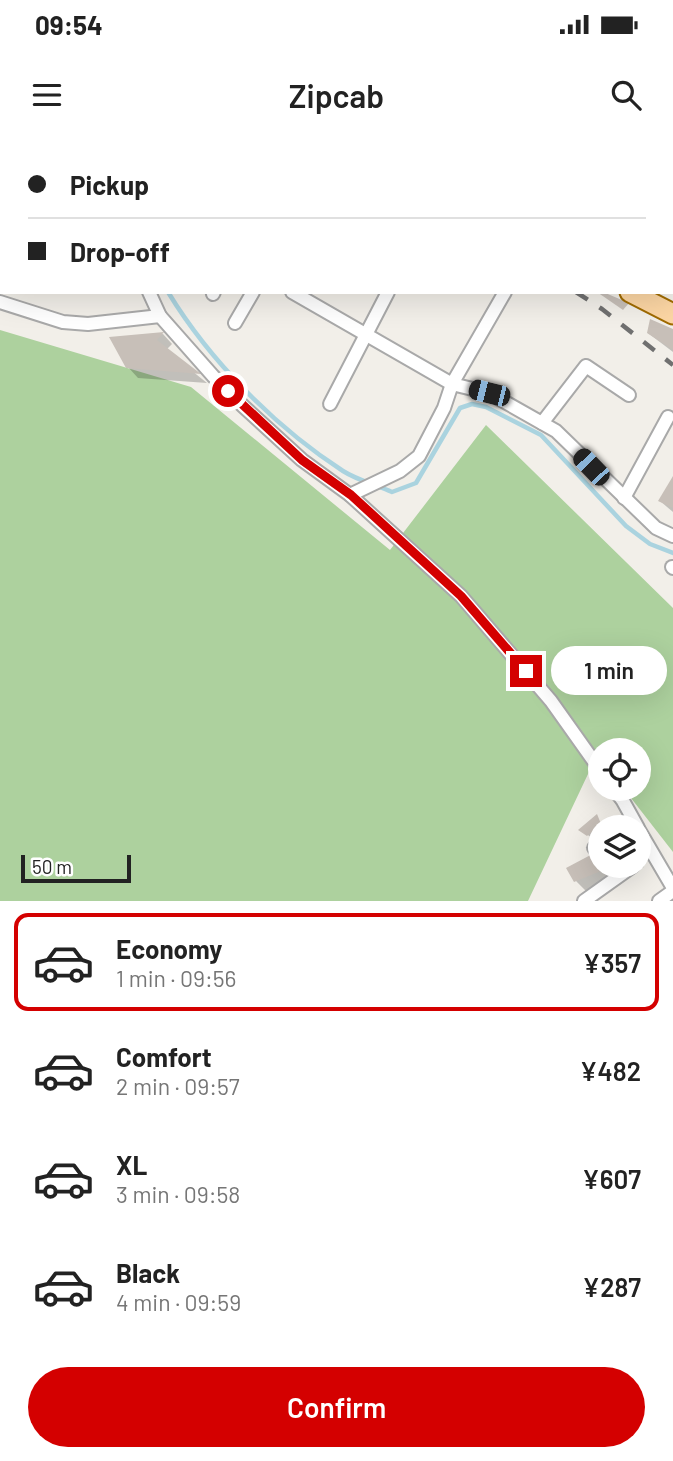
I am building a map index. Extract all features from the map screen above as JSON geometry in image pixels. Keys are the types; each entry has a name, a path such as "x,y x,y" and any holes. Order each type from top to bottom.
{"main road":[{"path":"640,294 673,314"}],"street":[{"path":"150,294 160,316 212,376 302,460 351,495 461,596 551,701 588,753"},
{"path":"235,323 252,294"},
{"path":"296,294 453,384 489,393 556,431 656,528 673,536"},
{"path":"330,404 387,294"},
{"path":"351,495 400,471 419,456 444,408 453,384 504,294"},
{"path":"0,302 63,322 88,324 160,316"},
{"path":"542,423 586,366 629,395"},
{"path":"624,498 668,417"},
{"path":"652,852 673,890 659,901"},
{"path":"584,901 616,878"}],"green space":[{"path":"0,330 191,387 390,550 486,425 673,608 673,852 651,824 651,815 644,815 633,801 651,801 651,738 588,738 588,774 528,901 0,901"}],"building":[{"path":"600,294 608,294 629,303 623,310"},
{"path":"650,319 673,329 673,350 647,333"},
{"path":"164,332 157,340 201,374 126,368 109,337"},
{"path":"673,476 673,508 658,501"},
{"path":"588,822 587,836 578,830"},
{"path":"588,856 588,876 574,882 566,868"}],"waterway":[{"path":"169,294 204,343 246,391 293,434 348,474 392,492 416,483 460,408 472,404 486,407 541,435 626,526 650,544 673,553"}],"railway":[{"path":"579,294 673,365"}],"route":[{"path":"228,391 302,460 351,495 461,596 526,671"}]}
